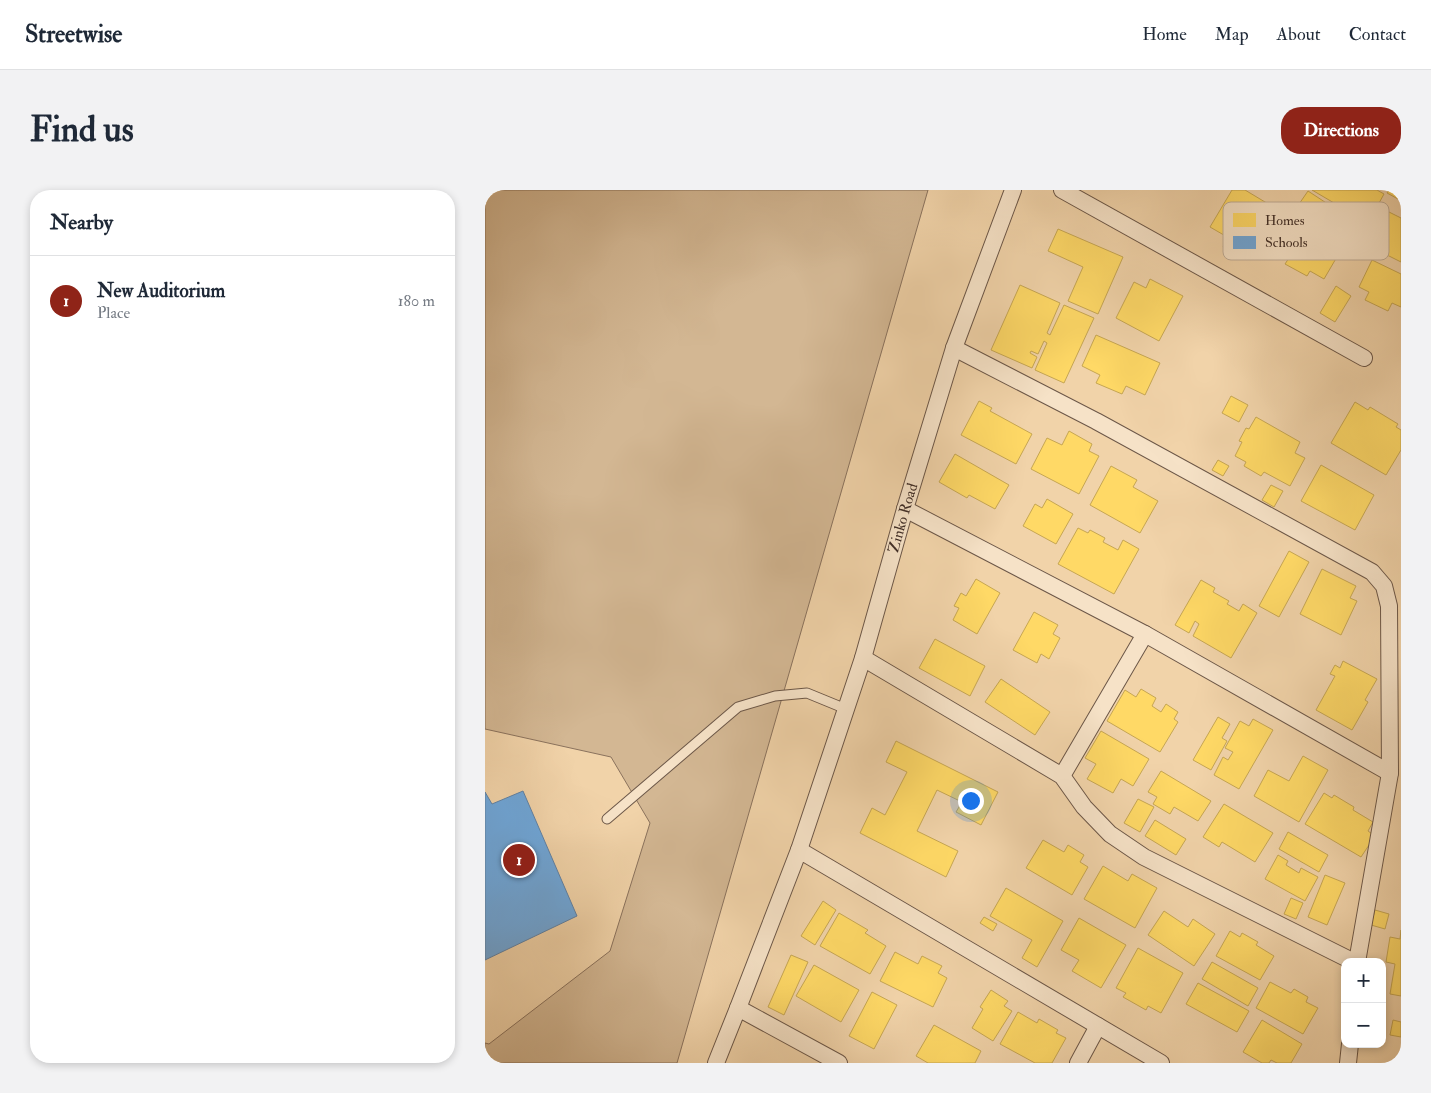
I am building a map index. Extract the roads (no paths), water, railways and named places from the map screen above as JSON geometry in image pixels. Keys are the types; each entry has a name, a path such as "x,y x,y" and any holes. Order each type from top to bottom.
{"street":[{"name":"Zinko Road","path":"715,1063 799,850 863,658 905,509 954,348 1013,190"},
{"path":"1062,190 1364,358"},
{"path":"954,348 1096,421 1372,572 1384,586 1389,606 1390,774 1356,958"},
{"path":"905,509 1145,634 1390,774"},
{"path":"1061,776 1145,634"},
{"path":"863,658 1061,776 1084,807 1110,834 1144,857 1347,958"},
{"path":"799,850 1161,1063"},
{"path":"738,1008 839,1063"},
{"path":"1078,1063 1098,1026"},
{"path":"1348,1063 1350,1048"}],"lane":[{"path":"607,819 738,706 775,696 807,694 846,709"}],"place":[{"name":"New Auditorium","path":"519,860"}]}
